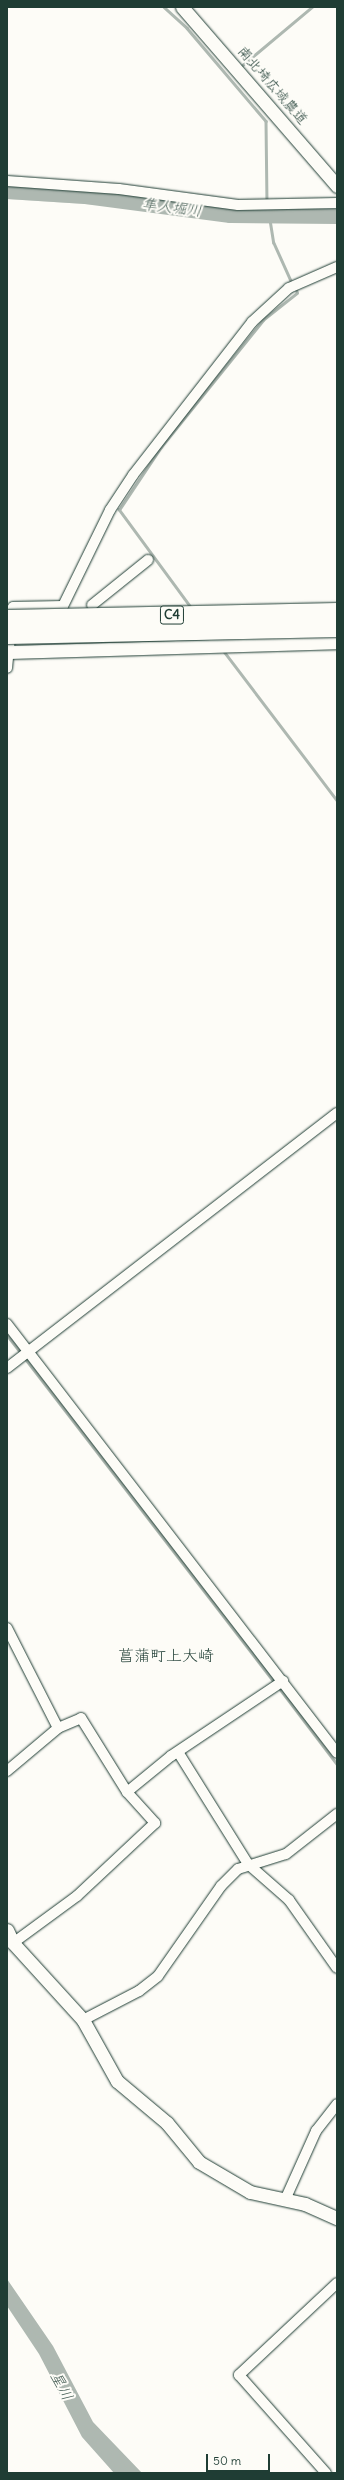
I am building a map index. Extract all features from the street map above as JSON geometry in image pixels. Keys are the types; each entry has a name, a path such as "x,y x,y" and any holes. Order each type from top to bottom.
{"highway":[{"name":"C4","path":"7,619 337,612"},
{"name":"C4","path":"8,646 337,626"}],"street":[{"name":"南北埼広域農道","path":"182,7 337,186"},
{"path":"7,181 118,189 238,205 337,203"},
{"path":"7,668 13,607 63,606 110,510 129,480 252,322 289,288 337,267"},
{"path":"92,605 148,560"},
{"path":"8,646 337,642"},
{"path":"7,1368 337,1113"},
{"path":"7,1324 337,1753"},
{"path":"7,1628 58,1728"},
{"path":"127,1792 178,1752 283,1682"},
{"path":"7,1771 58,1728 84,1719 127,1792 155,1823 77,1896 13,1943"},
{"path":"178,1752 248,1864 289,1900 337,1968"},
{"path":"83,2020 139,1991 158,1976 221,1886 248,1864 286,1854 337,1814"},
{"path":"7,1930 13,1943 83,2020 117,2081 167,2123 199,2162 250,2192 285,2200 337,2218"},
{"path":"285,2200 316,2131 337,2104"},
{"path":"326,2473 239,2375 337,2284"}],"shaded area":[{"path":"7,185 105,191 233,209 337,208 337,214 233,213 102,195 7,189"},
{"path":"7,193 100,199 233,217 337,218 337,223 243,222 116,206 7,199"}],"water":[{"name":"星川","path":"7,2279 53,2346 93,2422 142,2473 114,2473 82,2437 39,2354 7,2306"}],"waterway":[{"path":"164,7 187,28 266,121 267,202"},
{"path":"239,68 312,7"},
{"name":"隼人堀川","path":"7,191 85,196 230,215 337,216"},
{"path":"268,207 274,243 292,283"},
{"path":"191,608 119,510 161,447 263,320 297,293 295,287"},
{"path":"223,650 337,800"},
{"path":"7,1335 21,1353"},
{"path":"24,1357 273,1680"},
{"path":"280,1689 337,1764"}],"district":[{"name":"菖蒲町上大崎","path":"166,1655"}]}
